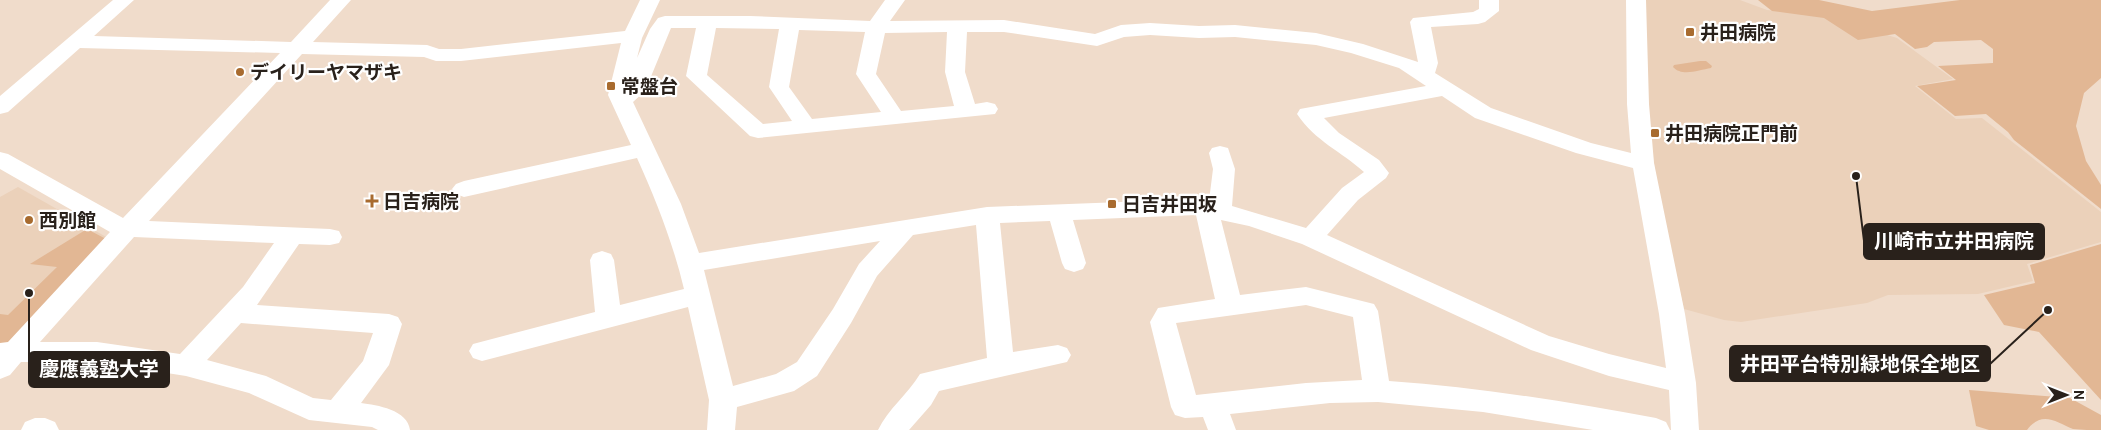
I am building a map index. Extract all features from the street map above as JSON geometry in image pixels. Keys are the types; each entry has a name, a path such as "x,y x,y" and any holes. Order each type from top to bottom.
{"street":[{"path":"0,107 124,0"},
{"path":"4,358 298,48 341,0"},
{"path":"650,0 632,38 622,78 620,95 669,204 690,263 696,295 724,400 721,430"},
{"path":"895,0 876,27 866,74 895,118"},
{"path":"1424,76 1428,63 1420,22 1478,18 1489,11 1489,0"},
{"path":"1636,0 1638,104 1643,163 1671,305 1682,383 1685,430"},
{"path":"622,100 634,91 660,29 665,22 790,23 876,27 1004,26 1097,40 1121,31 1150,29 1200,32 1235,31 1316,39 1356,48 1406,64 1483,113 1584,148 1643,163"},
{"path":"707,23 696,76 758,131 987,109"},
{"path":"790,23 779,88 807,127"},
{"path":"957,26 955,72 966,111"},
{"path":"75,42 427,51 436,55 461,55 622,37 632,38"},
{"path":"1311,238 1350,194 1378,173 1371,164 1331,138 1308,114 1446,89"},
{"path":"464,188 644,149"},
{"path":"1220,153 1224,169 1213,209 1230,306"},
{"path":"0,159 127,229 330,237"},
{"path":"690,263 987,215 1180,207 1213,209 1311,238 1540,343 1608,365 1682,383"},
{"path":"1059,212 1074,263"},
{"path":"987,215 1001,365"},
{"path":"724,400 784,383 807,369 842,316 868,270 905,229"},
{"path":"186,365 252,294 292,235"},
{"path":"602,260 609,318"},
{"path":"482,351 696,295"},
{"path":"1377,391 1365,311 1306,296 1167,315 1162,322 1185,407 1217,418 1317,393 1377,391 1523,406 1656,430"},
{"path":"235,313 389,324 375,365 338,412"},
{"path":"4,358 97,352 186,365 256,384 310,409 373,416 384,426"},
{"path":"892,430 921,396 930,382 1001,365 1058,355"},
{"path":"35,430 46,430"}],"shaded area":[{"path":"1645,0 1740,0 1767,10 1823,15 1897,38 1953,79 1915,86 1956,119 1982,118 2101,212 2101,242 2027,264 2033,281 1978,294 1888,295 1867,303 1741,322 1724,320 1684,309 1661,209 1651,143 1648,115"},
{"path":"1758,0 1819,0 1872,11 1960,0 2101,0 2101,78 2084,93 2076,126 2086,161 2101,185 2101,209 2014,140 2008,132 1986,114 1955,116 1917,86 1956,80 1938,66 1993,63 1993,49 1981,40 1934,42 1927,47 1915,49 1895,34 1858,40 1824,18 1772,11"},
{"path":"1706,61 1712,66 1711,68 1681,72 1673,67 1674,65"},
{"path":"18,187 108,238 0,348 0,197"},
{"path":"87,229 106,239 5,347 0,347 0,314 8,315 57,267 30,264"},
{"path":"2101,244 2101,400 2039,332 2004,325 1984,295 2035,283 2030,265"},
{"path":"1969,390 2070,398 2101,415 2101,430 2073,429 2055,421 2044,419 2038,420 2027,430 1989,430 1976,426"}],"place":[{"name":"井田病院","path":"1690,32"},
{"name":"デイリーヤマザキ","path":"240,72"},
{"name":"常盤台","path":"611,86"},
{"name":"井田病院正門前","path":"1655,133"},
{"name":"川崎市立井田病院","path":"1856,176"},
{"name":"日吉病院","path":"372,201"},
{"name":"日吉井田坂","path":"1112,204"},
{"name":"西別館","path":"29,220"},
{"name":"慶應義塾大学","path":"29,293"},
{"name":"井田平台特別緑地保全地区","path":"2048,310"}]}
